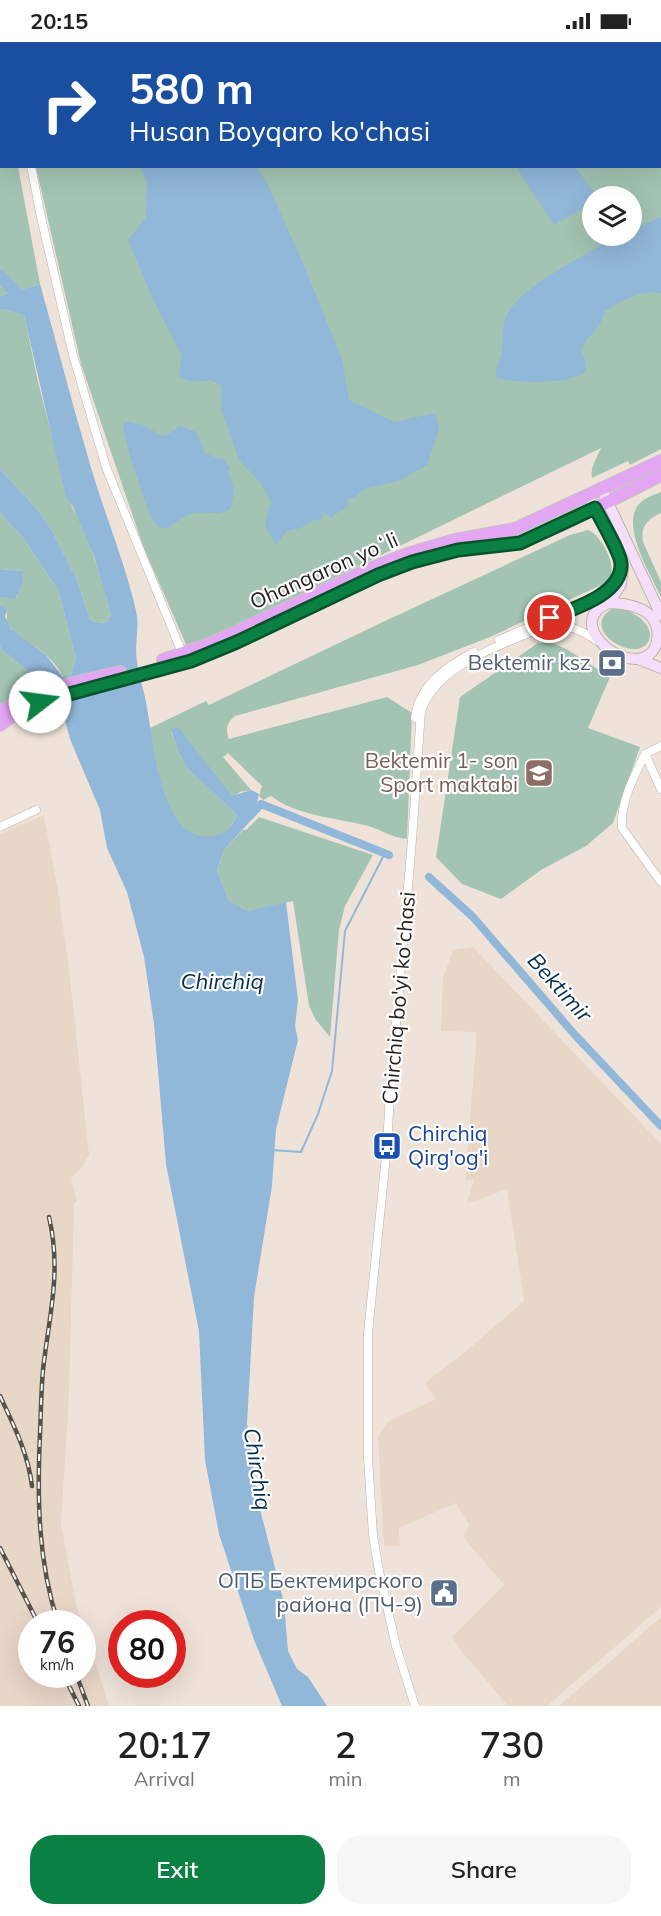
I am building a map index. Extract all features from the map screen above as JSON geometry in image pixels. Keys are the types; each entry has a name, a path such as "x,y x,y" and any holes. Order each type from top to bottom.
{"highway":[{"name":"Ohangaron yoʻli","path":"147,669 210,644 396,558 455,540 515,529 661,461"},
{"name":"Ohangaron yoʻli","path":"0,712 12,704 147,669 191,661 378,575 412,562 458,550 520,543 661,476"},
{"name":"Ohangaron yoʻli","path":"0,725 38,698"}],"main road":[{"path":"602,490 645,582 659,622 655,649 645,657 635,658"},
{"path":"589,496 621,562 623,573 621,584 609,603 600,608 593,620 593,633 600,642 617,653 661,668"},
{"path":"609,603 626,604 638,608 659,622"}],"street":[{"path":"32,168 41,217 74,355 106,467 180,648"},
{"name":"Chirchiq bo'yi ko'chasi","path":"415,788 416,710 427,686 465,657 496,641 601,596 611,587 618,575 621,562"},
{"name":"Chirchiq bo'yi ko'chasi","path":"586,603 609,603"},
{"name":"Chirchiq bo'yi ko'chasi","path":"415,1706 396,1646 379,1571 369,1499 368,1333 387,1146 421,711 427,697 444,679 479,654 550,626 559,625 574,629 600,642"},
{"path":"661,746 645,754 630,786 621,819 622,828 661,882"},
{"path":"645,754 661,789"},
{"path":"0,827 36,810"}],"shaded area":[{"path":"44,815 69,969 89,1155 80,1170 71,1178 77,1202 74,1203 69,1394 61,1524 78,1610 18,1610 18,1688 96,1688 96,1665 109,1706 0,1706 0,834"},
{"path":"473,947 661,1144 661,1607 547,1706 508,1706 452,1637 504,1585 463,1537 469,1525 456,1503 399,1528 400,1546 384,1546 378,1436 389,1421 436,1399 425,1383 524,1301 507,1189 467,1204 474,1179 465,1180 477,1032 441,1031 443,978 453,950"},
{"path":"661,1617 661,1706 559,1706"}],"green space":[{"path":"0,168 18,168 40,284 0,296"},
{"path":"36,168 661,168 661,449 630,465 628,461 592,478 593,466 601,448 188,649 143,546 81,364"},
{"path":"5,309 24,314 64,489 84,530 95,560 111,615 107,622 98,623 90,619 77,580 51,529 37,509 0,469 0,311"},
{"path":"661,492 661,513 646,524 642,536 661,582 661,597 639,550 633,523 634,512 640,503"},
{"path":"0,513 24,539 58,590 76,658 71,675 64,677 48,657 18,636 8,624 8,609 0,604 0,597 16,598 23,571 0,569"},
{"path":"588,530 602,543 611,565 610,577 601,585 490,637 418,665 232,718 227,732 229,739 387,697 412,713 407,839 368,826 305,812 281,803 271,796 263,800 259,796 262,786 228,753 223,757 251,790 240,792 233,797 171,731 187,768 237,815 227,831 210,838 195,835 183,827 173,813 160,778 150,728 206,701 209,705 570,535"},
{"path":"614,608 628,611 642,619 650,631 650,638 646,645 638,649 629,649 610,640 601,624 604,616"},
{"name":"Bektemir 1- son Sport maktabi","path":"538,643 553,643 568,650 610,677 588,728 640,747 613,823 586,846 541,870 501,899 462,884 436,857 460,697"},
{"path":"0,646 43,683 10,697 10,700 0,704"},
{"path":"259,817 373,855 345,906 339,930 330,1037 316,1020 309,1006 293,901 248,911 229,901 217,870 224,850"}],"water":[{"path":"140,168 258,168 268,185 305,268 342,359 349,400 394,422 435,413 439,429 427,465 398,481 364,489 354,498 347,499 348,506 331,517 325,513 321,520 314,520 301,528 287,531 276,544 265,526 271,501 259,481 239,460 221,409 222,386 211,380 193,382 178,377 182,356 152,297 128,240 146,217 147,182"},
{"path":"517,168 576,168 589,186 582,186 582,209 554,225"},
{"path":"661,217 661,293 639,294 605,311 600,324 585,342 581,352 586,365 584,373 576,377 541,382 497,378 503,328 514,304 554,272 600,246 642,246 642,226"},
{"name":"Chirchiq","path":"40,284 83,442 136,611 136,649 140,679 164,791 183,827 200,836 209,837 226,831 237,815 187,768 171,730 178,727 232,796 251,790 259,794 254,817 224,850 217,870 229,901 248,911 286,902 298,1000 295,1026 298,1040 276,1129 272,1186 254,1297 247,1424 261,1513 284,1603 288,1651 297,1669 308,1677 327,1706 282,1706 254,1640 219,1534 205,1460 199,1331 166,1164 154,1024 144,957 127,892 107,848 100,810 70,739 63,712 43,683 0,646 0,604 8,609 5,616 11,629 46,655 63,677 71,675 76,658 58,590 24,539 0,513 0,469 37,509 51,529 77,580 90,619 98,623 105,623 111,615 94,556 73,507 66,498 24,315 5,309 0,311 0,296"},
{"path":"125,421 143,425 162,436 180,426 196,432 205,453 222,458 230,468 228,472 234,490 231,508 218,513 192,514 165,529 157,526 150,515 129,453 123,428"},
{"path":"0,569 23,571 22,584 15,599 0,597"}],"waterway":[{"path":"0,276 26,303"},
{"name":"Bektimir","path":"250,816 261,804 389,855"},
{"path":"271,1150 301,1152 318,1114 332,1071 345,931 385,853"},
{"name":"Bektimir","path":"429,877 473,917 575,1035 661,1126"}],"railway":[{"path":"49,1217 53,1237 54,1276 42,1378 39,1506 46,1576 54,1610"},
{"path":"0,1396 24,1451 32,1486"},
{"path":"0,1548 31,1610"},
{"path":"70,1688 79,1706"},
{"path":"81,1688 88,1706"}],"place":[{"name":"Bektemir ksz","path":"612,663"},
{"name":"Bektemir 1- son Sport maktabi","path":"539,773"},
{"name":"Chirchiq Qirg'og'i","path":"387,1146"},
{"name":"ОПБ Бектемирского района (ПЧ-9)","path":"444,1593"}],"route":[{"path":"40,702 191,661 237,642 378,575 412,562 458,550 520,543 595,508 621,562 618,575 611,587 601,596 550,618"}]}
